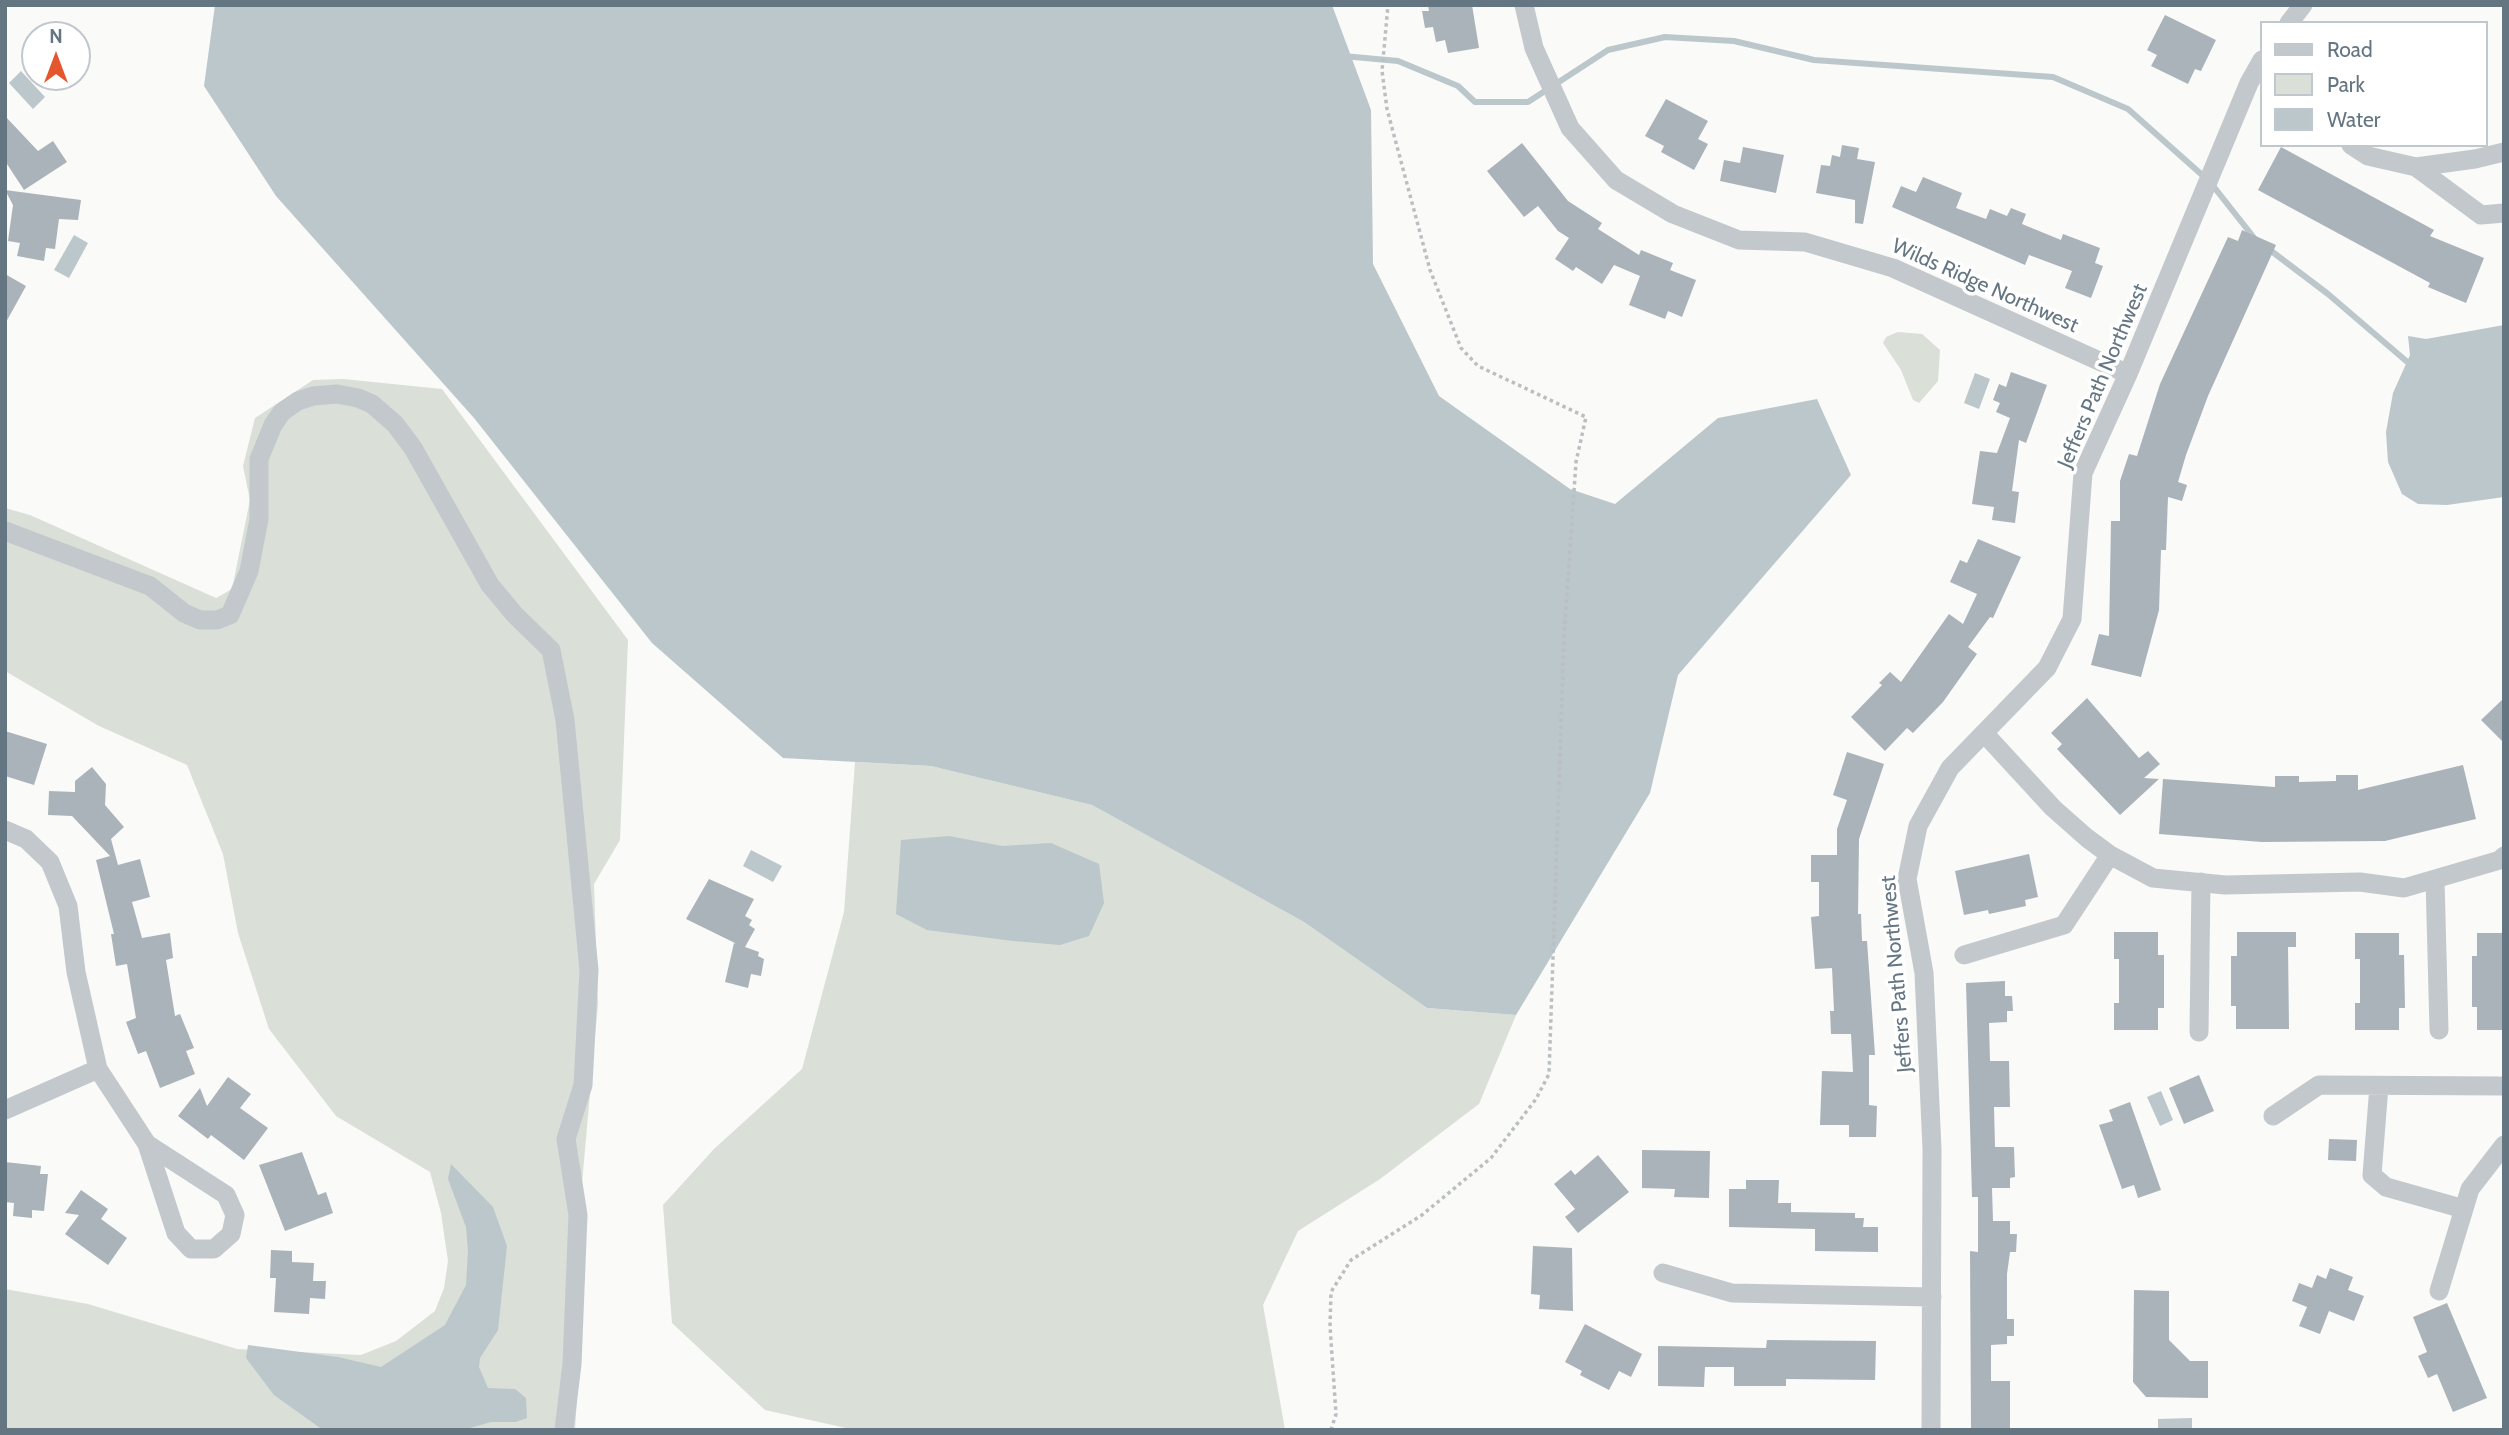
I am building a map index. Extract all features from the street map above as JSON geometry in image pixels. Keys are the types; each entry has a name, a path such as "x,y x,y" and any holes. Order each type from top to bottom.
{"street":[{"name":"Wilds Ridge Northwest","path":"1524,5 1534,48 1570,128 1616,180 1673,214 1739,240 1805,242 1893,268 2128,374"},
{"path":"2291,21 2303,5"},
{"name":"Jeffers Path Northwest","path":"1931,1430 1932,1149 1924,974 1907,879 1918,826 1950,768 2047,668 2072,618 2083,473 2255,87 2260,68"},
{"path":"2354,147 2368,156 2416,167 2476,159 2504,152"},
{"path":"2416,167 2481,215 2504,213"},
{"path":"5,531 150,586 184,613 200,620 217,621 230,615 249,571 259,519 259,459 273,425 282,412 298,401 337,394 358,398 372,404 395,424 412,448 490,585 515,615 551,650 565,720 589,970 583,1085 566,1139 578,1215 572,1354 564,1430"},
{"path":"1984,733 2053,808 2110,855 2153,878 2247,886 2360,882 2404,888 2500,860 2504,856"},
{"path":"5,830 26,839 50,862 68,906 78,984 98,1069 147,1144 176,1233 191,1249 214,1249 230,1234 235,1215 226,1195 147,1144"},
{"path":"1964,955 2064,925 2110,855"},
{"path":"2435,879 2439,1030"},
{"path":"2199,1032 2202,882"},
{"path":"5,1110 98,1069"},
{"path":"2273,1116 2319,1085 2504,1086"},
{"path":"2379,1086 2372,1175 2386,1187 2464,1209"},
{"path":"2440,1291 2464,1209 2478,1175 2504,1146"},
{"path":"1663,1273 1732,1293 1932,1297"}],"path":[{"path":"1331,1430 1336,1414 1330,1326 1331,1292 1351,1260 1423,1215 1491,1158 1536,1099 1549,1074 1547,1070 1564,636 1576,462 1586,417 1478,366 1461,348 1430,270 1387,109 1382,71 1388,5"}],"green space":[{"path":"1898,332 1922,334 1940,350 1938,381 1919,403 1913,400 1901,370 1883,343 1886,337"},
{"path":"343,379 442,389 628,640 620,840 594,884 598,1004 582,1183 580,1349 575,1430 5,1430 5,1289 88,1304 237,1349 361,1355 396,1341 435,1311 444,1288 448,1261 441,1213 430,1172 336,1116 269,1029 238,933 223,854 187,765 99,726 5,671 5,508 30,515 216,598 232,589 250,500 243,466 255,418 313,380"},
{"path":"855,762 931,766 1092,805 1304,922 1427,1008 1516,1015 1479,1104 1380,1179 1298,1231 1263,1305 1285,1430 855,1430 765,1410 672,1323 663,1205 714,1149 802,1069 844,912"}],"water":[{"path":"215,5 1332,5 1371,110 1373,264 1439,396 1570,489 1615,504 1718,418 1817,399 1851,475 1678,675 1650,793 1516,1015 1427,1008 1304,922 1092,805 931,766 783,758 652,643 474,418 276,196 204,86"},
{"path":"21,71 21,91 39,91 45,97 33,109 9,83"},
{"path":"74,235 88,243 69,278 54,270"},
{"path":"2504,325 2504,497 2447,505 2418,504 2402,494 2388,462 2386,432 2393,393 2410,355 2408,336 2426,339"},
{"path":"1975,373 1990,379 1979,409 1964,403"},
{"path":"949,836 1002,846 1051,843 1099,864 1104,903 1089,936 1060,945 1013,941 927,930 896,914 901,840"},
{"path":"751,850 782,866 773,882 743,866"},
{"path":"2161,1091 2173,1120 2160,1126 2147,1097"},
{"path":"451,1164 493,1207 507,1246 498,1330 480,1358 479,1367 488,1388 515,1389 526,1398 527,1418 516,1422 491,1422 463,1430 323,1430 274,1395 246,1358 248,1345 338,1357 381,1367 445,1325 466,1285 468,1251 466,1227 448,1179"},
{"path":"2192,1418 2192,1430 2158,1430 2158,1419"}],"building":[{"path":"1428,5 1472,5 1479,48 1448,53 1445,40 1436,42 1433,27 1425,28 1422,11 1429,11"},
{"path":"2165,15 2216,40 2201,71 2195,69 2188,84 2151,66 2157,55 2147,50"},
{"path":"1666,99 1708,121 1698,139 1708,144 1694,170 1661,152 1664,146 1645,136"},
{"path":"5,116 38,151 53,141 67,162 24,190 5,161"},
{"path":"1522,143 1568,201 1602,223 1598,229 1639,255 1641,250 1673,263 1670,270 1696,280 1682,317 1668,311 1665,319 1629,305 1640,276 1614,265 1602,284 1576,267 1573,271 1555,259 1569,238 1558,231 1538,206 1524,217 1487,171"},
{"path":"1842,145 1859,148 1857,159 1875,162 1863,224 1855,223 1855,200 1816,193 1821,165 1830,166 1832,155 1840,157"},
{"path":"1743,147 1784,155 1776,193 1720,181 1724,160 1740,163"},
{"path":"2281,147 2434,230 2430,236 2484,258 2466,303 2428,287 2430,283 2258,190"},
{"path":"1923,177 1962,193 1956,208 1986,219 1990,209 2007,216 2011,208 2026,214 2022,224 2061,240 2063,234 2100,248 2095,263 2103,266 2091,298 2065,288 2072,271 2029,255 2025,265 1892,207 1901,186 1916,192"},
{"path":"5,190 81,200 78,220 59,219 55,249 46,248 44,261 17,256 20,243 8,241 13,205"},
{"path":"2242,230 2276,245 2208,396 2186,455 2178,482 2187,485 2182,501 2168,497 2166,550 2161,550 2159,610 2141,677 2091,665 2099,634 2109,636 2111,521 2120,521 2120,481 2129,454 2137,456 2160,384 2228,237 2238,241"},
{"path":"5,274 26,286 5,324"},
{"path":"2011,372 2047,385 2026,443 2019,440 2012,491 2019,492 2015,523 1992,520 1994,507 1972,504 1980,451 1997,453 2010,418 1996,412 2000,403 1993,400 1999,384 2006,387"},
{"path":"1978,539 2021,557 1993,618 1990,617 1968,647 1977,654 1943,702 1913,733 1907,728 1885,751 1851,717 1882,685 1879,683 1890,672 1901,682 1949,614 1963,624 1977,594 1950,582 1960,560 1967,563"},
{"path":"2087,698 2139,758 2148,751 2160,764 2144,778 2159,779 2120,815 2057,749 2062,744 2051,733"},
{"path":"2504,698 2504,743 2481,720"},
{"path":"5,731 47,744 34,785 5,776"},
{"path":"1847,752 1884,764 1859,839 1858,914 1861,914 1862,941 1867,941 1875,1055 1869,1055 1869,1105 1877,1106 1876,1137 1849,1137 1849,1125 1820,1125 1822,1071 1853,1072 1851,1034 1831,1034 1830,1011 1834,1011 1832,968 1815,969 1811,917 1819,916 1819,882 1811,882 1811,855 1837,855 1837,829 1847,800 1833,795"},
{"path":"2463,765 2476,819 2385,841 2262,842 2159,834 2163,779 2275,787 2275,776 2299,776 2299,782 2336,781 2336,775 2358,775 2358,790"},
{"path":"92,767 106,784 105,805 124,827 111,839 118,865 140,859 150,897 132,902 142,938 170,933 173,958 166,960 175,1016 180,1014 194,1048 186,1051 195,1074 160,1088 146,1051 138,1054 126,1022 136,1018 127,964 116,966 111,934 114,934 96,860 110,856 72,816 48,815 49,791 75,792 75,781"},
{"path":"2029,854 2038,897 2025,900 2026,906 1989,914 1988,910 1964,915 1955,871"},
{"path":"709,879 754,899 745,916 752,920 749,925 755,929 745,947 759,952 758,956 764,959 761,976 751,974 748,988 725,982 734,943 737,944 686,919"},
{"path":"2114,932 2158,932 2158,955 2164,955 2164,1008 2158,1008 2158,1030 2114,1030 2114,1003 2119,1003 2119,959 2114,959"},
{"path":"2237,932 2296,932 2296,947 2288,947 2289,1029 2236,1029 2236,1006 2231,1006 2231,956 2237,956"},
{"path":"2355,933 2399,933 2399,955 2404,955 2405,1008 2399,1008 2399,1030 2355,1030 2355,1003 2360,1003 2360,959 2355,959"},
{"path":"2477,933 2504,933 2504,1030 2477,1030 2477,1007 2472,1007 2472,956 2477,956"},
{"path":"2005,981 2005,996 2012,996 2013,1011 2007,1011 2007,1022 1989,1023 1990,1061 2009,1061 2010,1107 1994,1107 1995,1147 2014,1147 2015,1177 2010,1178 2010,1188 1992,1188 1993,1221 2010,1221 2010,1234 2017,1234 2016,1252 2010,1252 2007,1274 2007,1319 2014,1319 2014,1336 2007,1336 2007,1344 1991,1345 1991,1381 2010,1381 2010,1428 1971,1429 1970,1251 1978,1252 1978,1197 1972,1197 1966,983"},
{"path":"2199,1075 2214,1111 2184,1124 2169,1088"},
{"path":"228,1077 251,1094 240,1108 268,1128 244,1160 211,1135 208,1139 178,1116 200,1088 207,1106"},
{"path":"2130,1102 2161,1190 2138,1198 2134,1185 2122,1189 2099,1125 2113,1121 2109,1110"},
{"path":"2329,1139 2357,1140 2356,1161 2328,1160"},
{"path":"1642,1150 1710,1151 1709,1198 1674,1197 1675,1189 1642,1188"},
{"path":"302,1152 318,1195 326,1192 333,1213 285,1231 259,1165"},
{"path":"1598,1155 1629,1192 1578,1233 1565,1217 1575,1209 1554,1184 1571,1170 1575,1175"},
{"path":"5,1162 41,1166 40,1174 48,1174 44,1211 32,1210 32,1218 13,1216 14,1203 5,1202"},
{"path":"1746,1180 1779,1180 1778,1203 1791,1203 1791,1212 1855,1213 1855,1218 1864,1218 1863,1227 1878,1227 1878,1252 1815,1251 1815,1229 1729,1227 1729,1189 1746,1189"},
{"path":"81,1190 108,1209 101,1219 127,1238 108,1265 65,1234 79,1215 65,1213"},
{"path":"1533,1246 1572,1248 1573,1311 1539,1309 1540,1295 1531,1294"},
{"path":"271,1250 292,1251 292,1262 314,1263 313,1281 326,1281 325,1299 310,1298 309,1314 274,1312 276,1278 270,1278"},
{"path":"2330,1268 2353,1277 2348,1290 2364,1296 2354,1321 2329,1311 2320,1334 2299,1326 2307,1307 2292,1301 2299,1283 2312,1288 2317,1275 2326,1279"},
{"path":"2134,1290 2169,1291 2169,1340 2190,1361 2208,1361 2208,1398 2146,1397 2133,1382"},
{"path":"2447,1303 2487,1398 2453,1412 2437,1374 2428,1378 2418,1356 2427,1352 2413,1317"},
{"path":"1585,1324 1642,1354 1631,1377 1619,1371 1609,1390 1580,1375 1582,1371 1565,1362"},
{"path":"1767,1340 1876,1341 1875,1380 1786,1379 1786,1386 1734,1386 1734,1367 1705,1367 1704,1387 1658,1386 1658,1346 1766,1348"}],"waterway":[{"path":"1343,56 1398,61 1458,86 1475,102 1528,102 1608,50 1665,37 1734,41 1814,60 2053,77 2128,109 2210,182 2255,239"},
{"path":"2266,247 2328,294 2412,366"}]}
